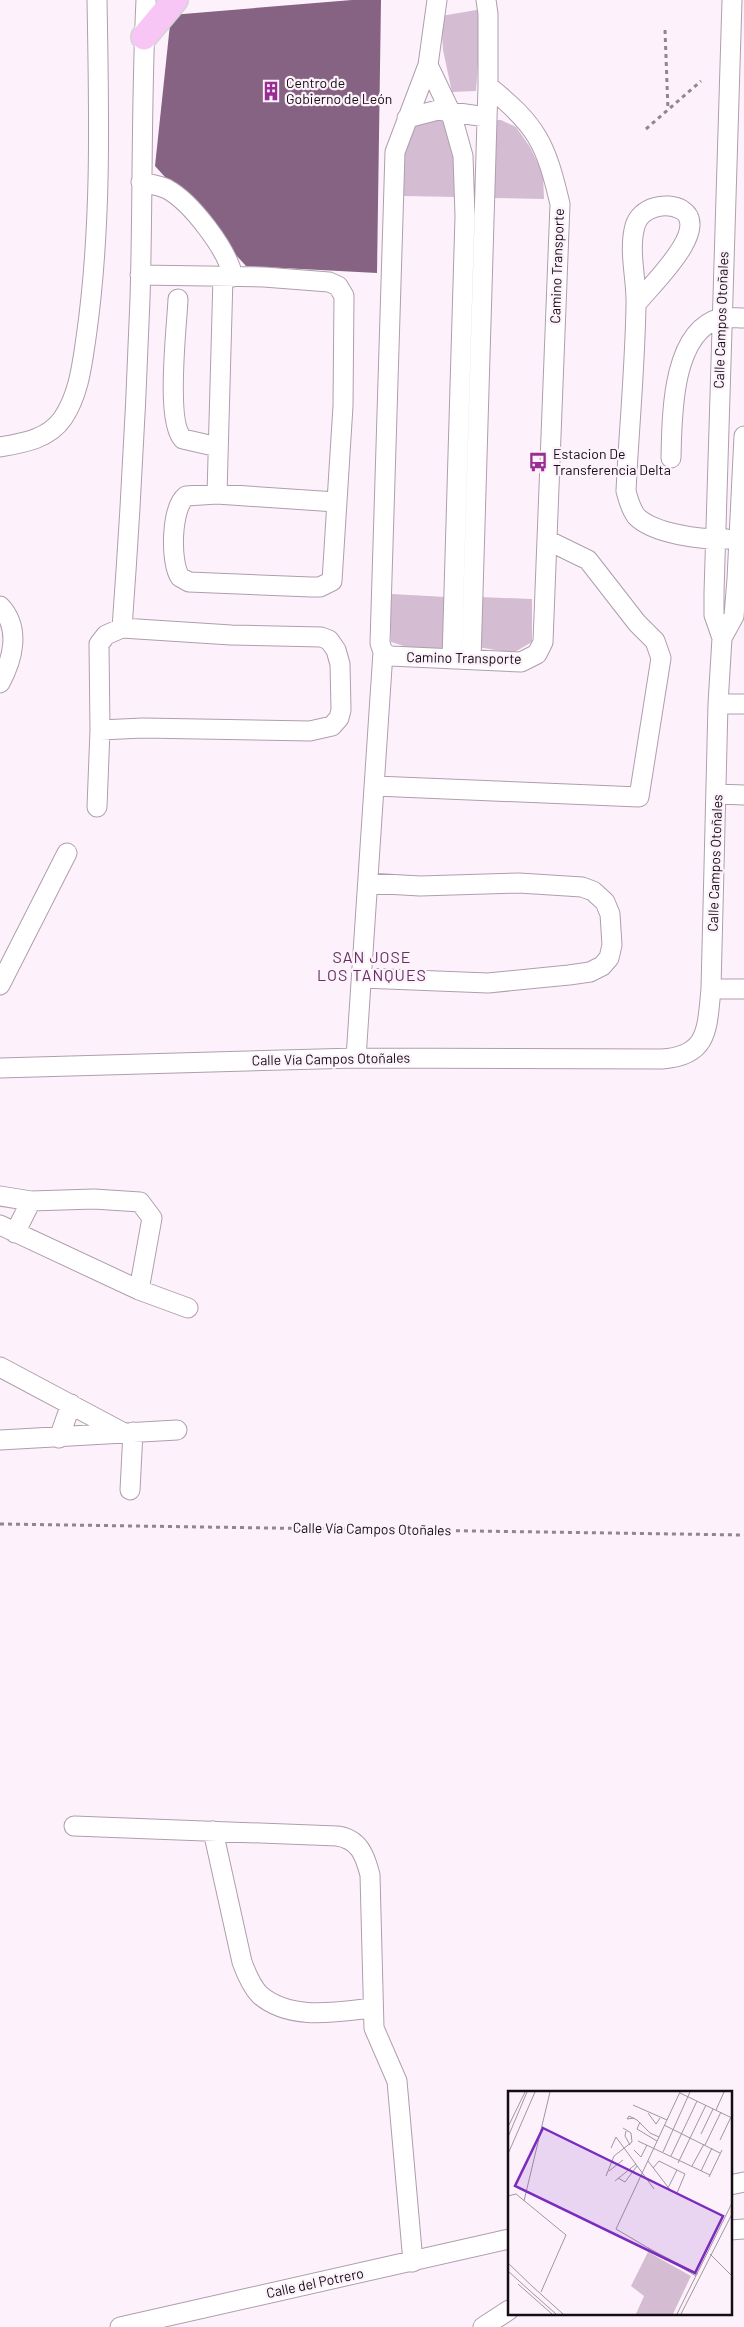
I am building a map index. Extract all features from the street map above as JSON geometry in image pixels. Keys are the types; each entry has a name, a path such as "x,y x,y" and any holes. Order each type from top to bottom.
{"main road":[{"path":"144,37 175,0"}],"street":[{"path":"0,447 29,442 48,433 63,418 75,393 81,368 92,285 99,117 97,0"},
{"path":"122,628 131,497 140,275 146,0"},
{"path":"356,1058 383,652 380,643 380,626 392,199 395,152 428,65 437,0"},
{"name":"Calle Campos Otoñales","path":"662,1059 685,1056 695,1049 702,1039 708,1022 711,989 718,704 722,638 714,615 721,318 732,0"},
{"path":"471,660 488,86 487,7"},
{"path":"428,65 451,113 463,156 465,216 452,659"},
{"name":"Camino Transporte","path":"383,652 390,656 521,662 537,654 543,642 560,204 550,160 528,121 488,86"},
{"path":"407,118 426,111 438,110 486,117"},
{"path":"141,182 172,192 204,223 228,257 217,494"},
{"path":"637,303 683,248 689,235 690,223 688,217 684,212 675,207 660,206 638,219 634,226 633,260 637,303 626,490 636,515 658,529 716,539 740,538"},
{"path":"140,275 329,282 342,290 346,316 333,576 328,583 311,587 189,582 180,577 174,560 178,504 186,496 217,494 336,502"},
{"path":"178,299 173,390 175,428 183,439 218,447"},
{"path":"670,458 672,421 682,355 696,336 721,318 744,318"},
{"name":"Calle Campos Otoñales","path":"722,638 734,616 740,538 744,436"},
{"path":"375,786 639,797 661,658 656,641 637,623 588,560 547,540"},
{"path":"0,606 9,618 14,643 0,683"},
{"path":"97,807 100,730 100,644 106,635 122,628 231,635 321,637 334,645 339,657 341,710 339,718 332,726 310,731 143,728 100,730"},
{"path":"718,704 744,704"},
{"path":"716,794 744,795"},
{"path":"0,985 67,853"},
{"path":"362,978 488,983 569,975 590,972 602,966 609,958 612,945 610,914 605,902 593,891 582,887 519,883 420,886 368,883"},
{"path":"711,989 744,989"},
{"name":"Calle Vía Campos Otoñales","path":"0,1068 356,1058 662,1059"},
{"path":"0,1196 31,1201 94,1199 140,1202 152,1218 139,1290"},
{"path":"31,1201 7,1229 139,1290 188,1308"},
{"path":"0,1367 128,1432"},
{"path":"59,1438 71,1404"},
{"path":"0,1440 177,1430"},
{"path":"128,1432 130,1490"},
{"path":"74,1826 337,1836 348,1838 356,1843 366,1862 370,1875 374,2028 396,2081 399,2095 413,2262"},
{"path":"213,1831 242,1962 249,1979 259,1994 275,2006 310,2012 339,2012 372,2008"},
{"name":"Calle del Potrero","path":"120,2327 508,2239"},
{"path":"483,2327 508,2311"}],"path":[{"path":"665,30 668,110"},
{"path":"646,129 701,81"},
{"name":"Calle Vía Campos Otoñales","path":"0,1524 744,1535"}],"shaded area":[{"path":"482,9 476,91 452,92 443,50 441,16"},
{"path":"448,114 459,157 458,197 401,196 403,155 409,136 421,121"},
{"path":"493,120 501,120 516,127 530,147 543,174 544,199 491,198"},
{"path":"392,594 446,597 442,648 423,651 391,642 390,602"},
{"path":"480,597 532,599 532,642 513,653 478,647"}],"building":[{"name":"Centro de Gobierno de León","path":"352,0 381,0 377,273 246,266 155,166 171,15"}],"place":[{"name":"Centro de Gobierno de León","path":"271,91"},
{"name":"Estacion De Transferencia Delta","path":"538,462"}],"district":[{"name":"SAN JOSE LOS TANQUES","path":"372,966"}]}
